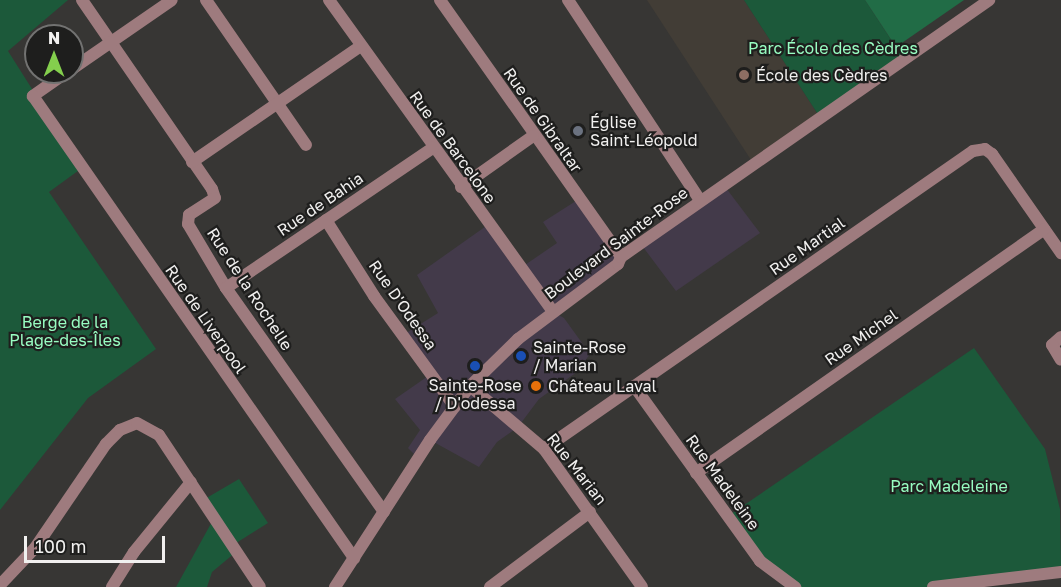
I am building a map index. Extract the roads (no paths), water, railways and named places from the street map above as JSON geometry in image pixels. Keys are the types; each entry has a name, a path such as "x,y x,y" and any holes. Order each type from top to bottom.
{"street":[{"name":"Rue de la Rochelle","path":"82,0 215,198 189,215 188,224 226,288 384,512"},
{"path":"84,60 172,0"},
{"path":"206,0 306,146"},
{"name":"Rue de Barcelone","path":"329,0 433,148 553,312"},
{"name":"Rue de Gibraltar","path":"441,0 533,136 621,257"},
{"path":"568,0 700,200"},
{"name":"Boulevard Sainte-Rose","path":"335,587 455,407 471,386 518,339 618,264 621,257 700,200 989,0"},
{"path":"192,162 276,102 361,46"},
{"name":"Rue de Liverpool","path":"50,84 33,96 354,558"},
{"path":"461,187 533,136"},
{"name":"Rue de Bahia","path":"226,288 433,148"},
{"name":"Rue Martial","path":"544,449 974,151 985,149 992,154 1061,253"},
{"name":"Rue D'Odessa","path":"326,220 455,407"},
{"name":"Rue Michel","path":"696,473 1044,229"},
{"path":"1061,337 1052,345 1061,360"},
{"name":"Rue Marian","path":"471,386 544,449 642,587"},
{"name":"Rue Madeleine","path":"634,386 760,561 795,587"},
{"path":"0,585 35,548 106,444 120,430 137,423 152,430 191,482 260,587"},
{"path":"112,587 134,552 191,482"},
{"path":"498,584 590,512"},
{"path":"933,587 1061,572"}],"place":[{"name":"École des Cèdres","path":"744,75"},
{"name":"Église Saint-Léopold","path":"578,131"},
{"name":"Sainte-Rose / Marian","path":"521,356"},
{"name":"Sainte-Rose / D'odessa","path":"475,366"},
{"name":"Château Laval","path":"536,386"}],"park label":[{"name":"Parc École des Cèdres","path":"833,48"},
{"name":"Berge de la Plage-des-Îles","path":"65,331"},
{"name":"Parc Madeleine","path":"949,486"}]}
